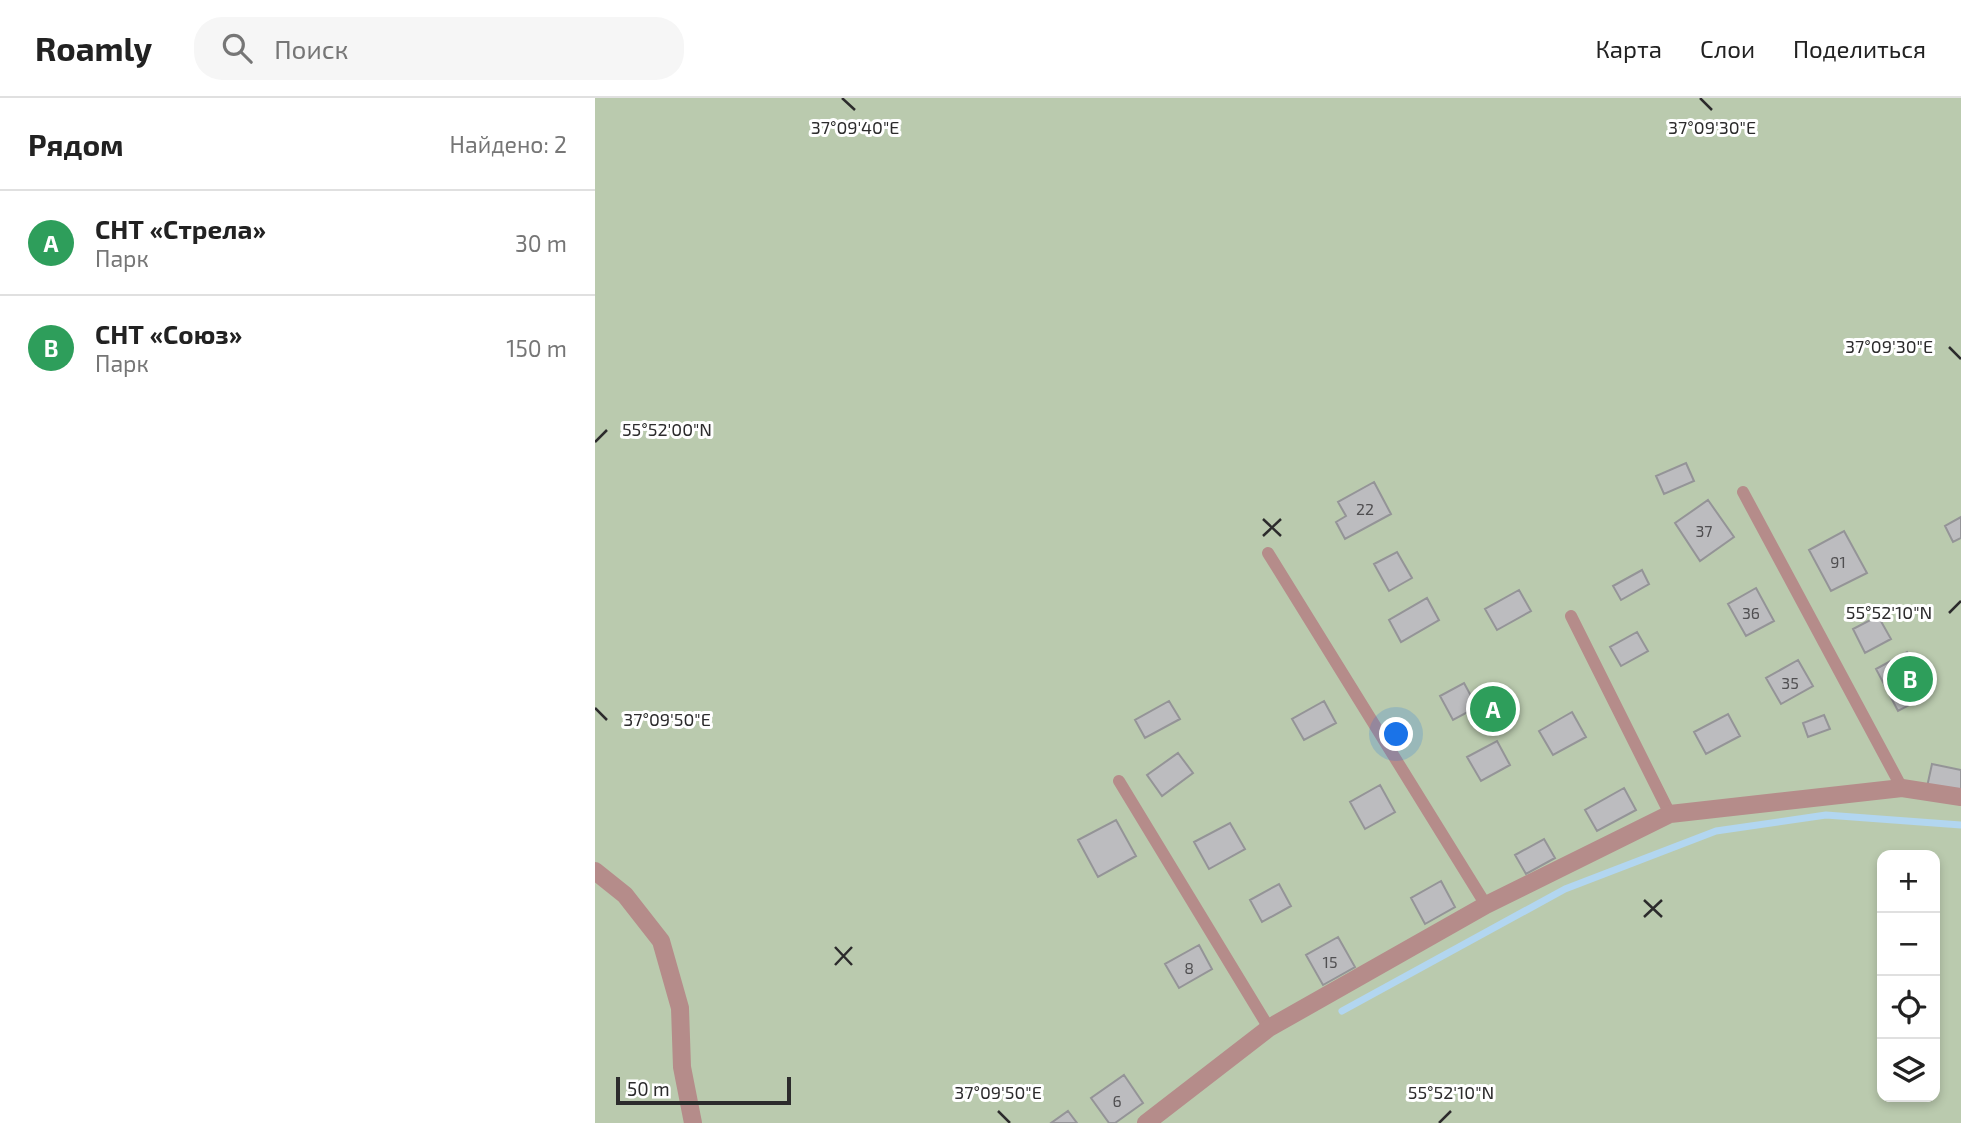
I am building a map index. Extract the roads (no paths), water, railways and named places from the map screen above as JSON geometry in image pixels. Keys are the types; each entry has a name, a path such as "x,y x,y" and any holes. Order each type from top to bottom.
{"street":[{"path":"1146,1123 1269,1028 1486,905 1670,814 1902,788 1961,797"},
{"path":"595,871 625,895 661,941 680,1008 683,1067 693,1123"}],"lane":[{"path":"1743,492 1902,788"},
{"path":"1268,553 1486,905"},
{"path":"1571,617 1670,814"},
{"path":"1119,781 1269,1028"}],"waterway":[{"path":"1342,1011 1565,889 1716,831 1826,815 1961,825"}],"place":[{"name":"СНТ «Союз»","path":"1910,679"},
{"name":"СНТ «Стрела»","path":"1493,709"}]}
